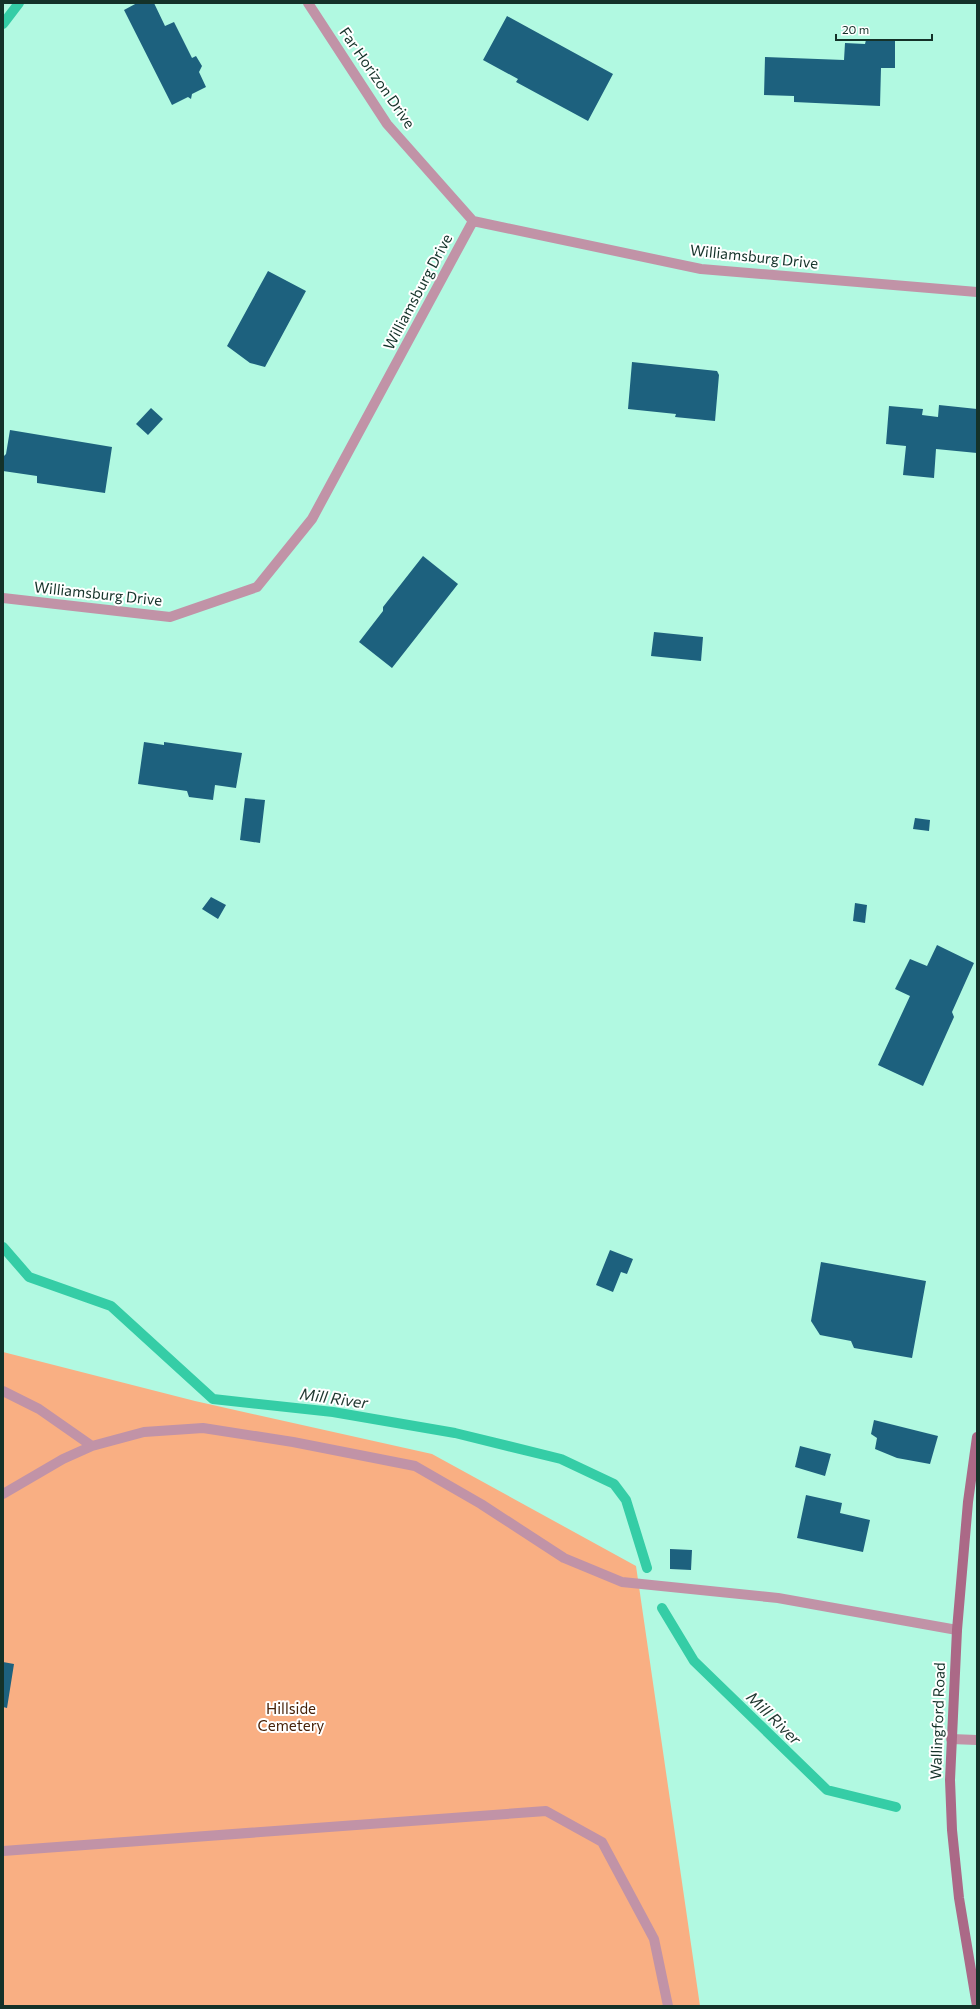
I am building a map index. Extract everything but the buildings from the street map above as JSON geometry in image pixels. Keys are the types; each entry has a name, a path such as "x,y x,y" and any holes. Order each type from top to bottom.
{"street":[{"name":"Far Horizon Drive","path":"308,3 387,124 473,221"},
{"name":"Williamsburg Drive","path":"3,598 170,617 257,587 312,519 473,221 701,269 977,292"},
{"path":"3,1391 38,1409 92,1446"},
{"path":"3,1494 63,1459 92,1446 144,1432 203,1428 293,1442 415,1466 481,1504 564,1558 622,1582 778,1598 957,1630"},
{"name":"Wallingford Road","path":"977,1437 968,1502 957,1630 950,1780 953,1837 959,1898 977,2006"},
{"path":"951,1739 977,1740"},
{"path":"3,1851 546,1811 602,1842 654,1939 668,2006"}],"green space":[{"name":"Hillside Cemetery","path":"3,1352 195,1401 432,1454 636,1566 700,2006 3,2006"}],"waterway":[{"path":"3,24 19,3"},
{"name":"Mill River","path":"3,1247 29,1277 111,1306 213,1399 333,1412 455,1433 561,1459 614,1484 626,1500 647,1568"},
{"name":"Mill River","path":"662,1608 694,1661 827,1790 896,1807"}]}
